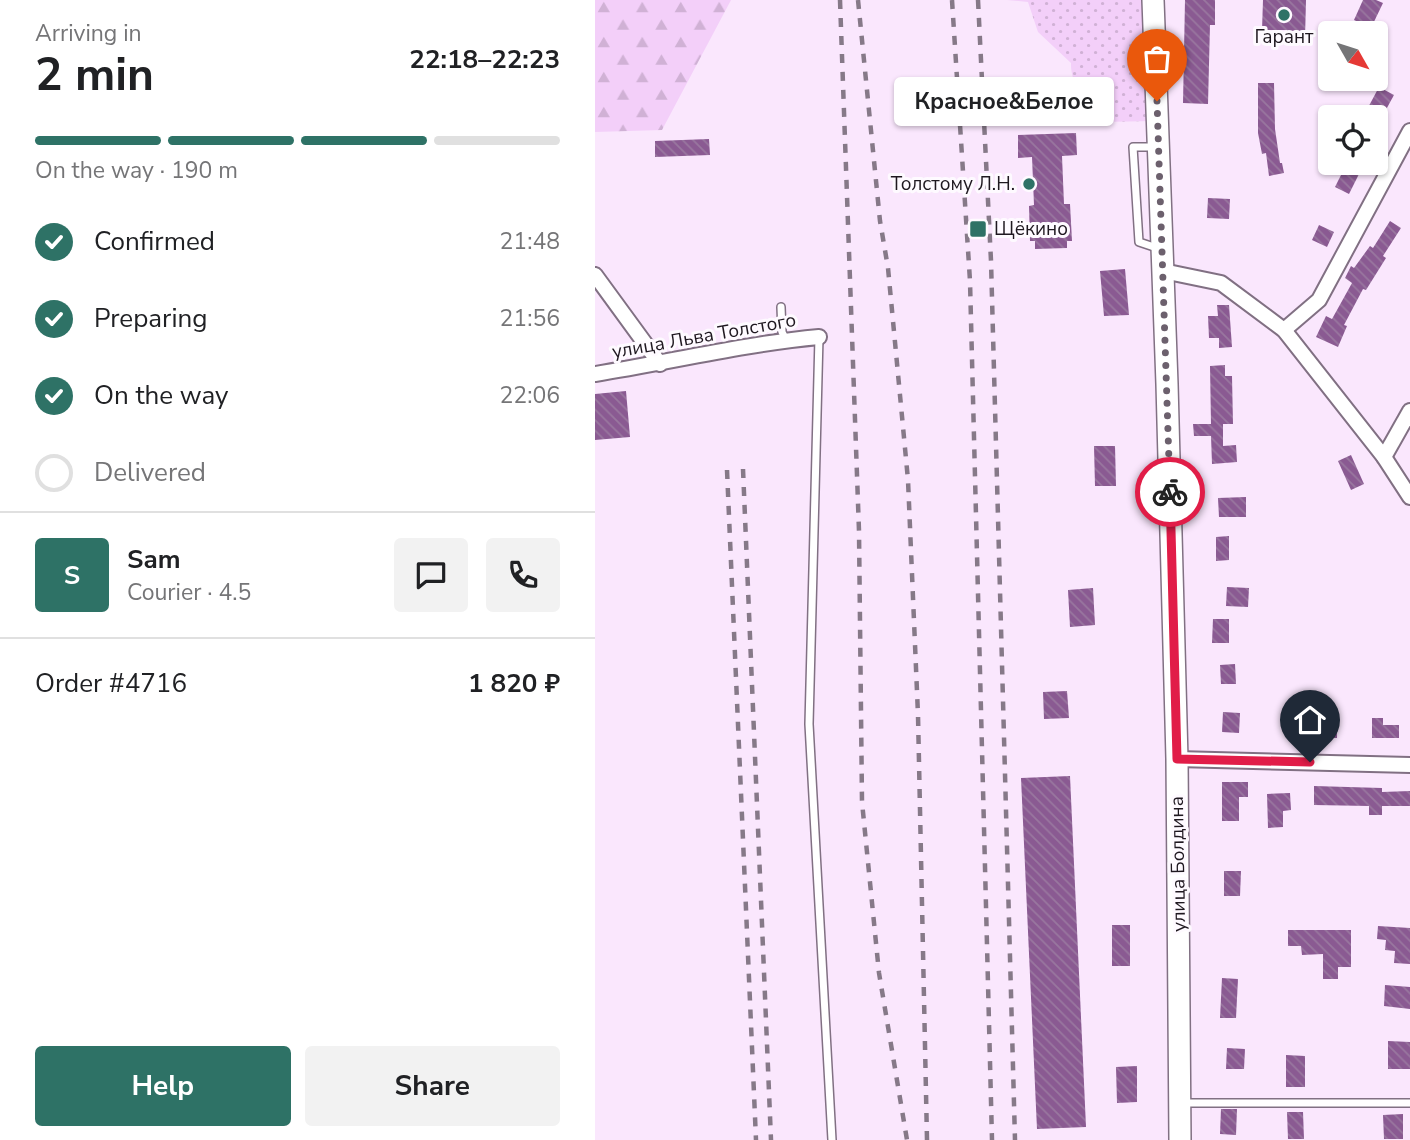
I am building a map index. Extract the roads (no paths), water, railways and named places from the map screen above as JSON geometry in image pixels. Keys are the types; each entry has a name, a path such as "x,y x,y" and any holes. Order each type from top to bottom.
{"main road":[{"name":"улица Болдина","path":"1153,0 1177,759 1180,1140"}],"street":[{"path":"1284,330 1319,300 1410,131"},
{"path":"1163,271 1221,283 1284,330 1384,457 1410,497"},
{"path":"595,275 660,364"},
{"name":"улица Льва Толстого","path":"595,374 786,340 819,337"},
{"path":"1384,457 1410,411"},
{"path":"1177,759 1410,765"}],"lane":[{"path":"781,307 782,332 786,340"},
{"path":"819,337 809,724 832,1140"},
{"path":"1181,1103 1410,1103"}],"railway":[{"path":"840,0 859,531 862,802 879,973 907,1140"},
{"path":"858,0 908,480 918,715 927,1140"},
{"path":"952,0 970,281 992,1140"},
{"path":"978,0 991,261 1015,1140"},
{"path":"743,469 771,1140"},
{"path":"727,470 756,1140"}],"place":[{"name":"Гарант","path":"1284,15"},
{"name":"Красное&Белое","path":"1157,101"},
{"name":"Толстому Л.Н.","path":"1029,184"},
{"name":"Щёкино","path":"978,229"}]}
